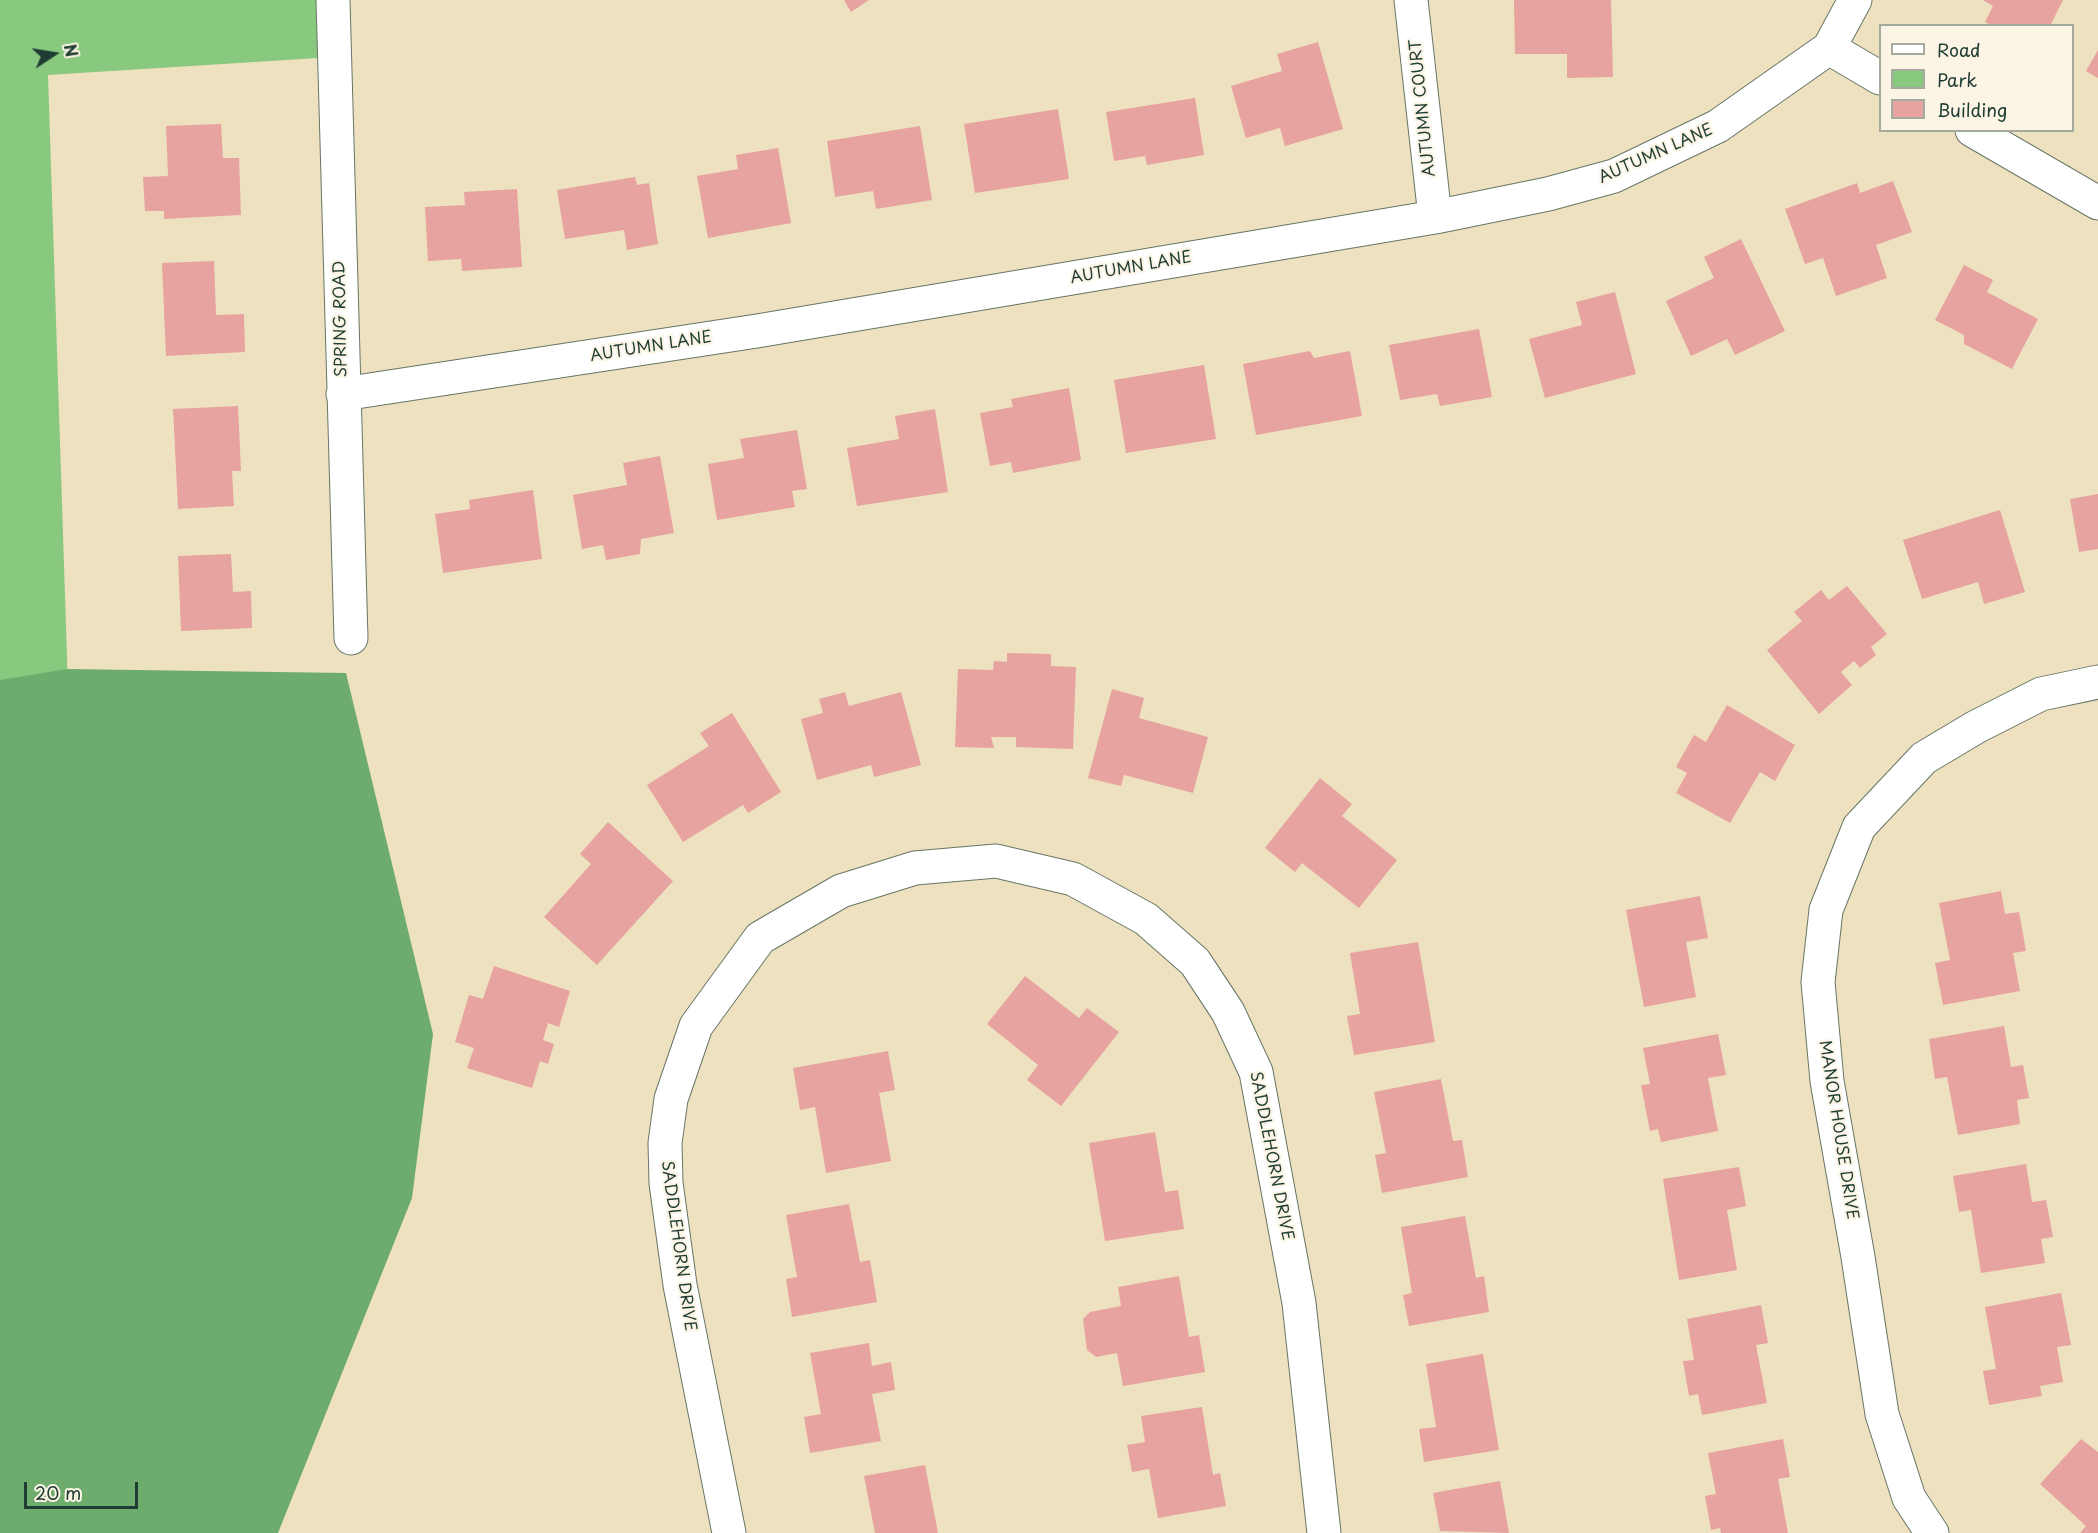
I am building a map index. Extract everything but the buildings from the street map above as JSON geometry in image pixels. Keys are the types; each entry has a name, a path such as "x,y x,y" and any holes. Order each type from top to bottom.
{"street":[{"name":"SPRING ROAD","path":"333,0 351,638"},
{"name":"AUTUMN COURT","path":"1411,0 1435,217"},
{"name":"AUTUMN LANE","path":"343,394 757,331 1435,217 1548,194 1614,176 1718,126 1829,48 1855,0"},
{"path":"1829,48 1879,77"},
{"path":"1975,132 2098,203"},
{"name":"MANOR HOUSE DRIVE","path":"1932,1533 1909,1498 1882,1414 1858,1257 1827,1081 1818,982 1826,910 1859,827 1924,758 1976,727 2041,694 2098,682"},
{"name":"SADDLEHORN DRIVE","path":"729,1533 680,1285 666,1183 665,1143 671,1099 696,1026 760,938 841,891 915,868 996,861 1073,879 1146,919 1195,962 1228,1012 1256,1072 1299,1304 1324,1533"}],"green space":[{"path":"0,0 333,0 334,57 48,75 69,718 0,729"},
{"path":"67,669 346,673 433,1034 412,1198 278,1533 0,1533 0,680"}]}
